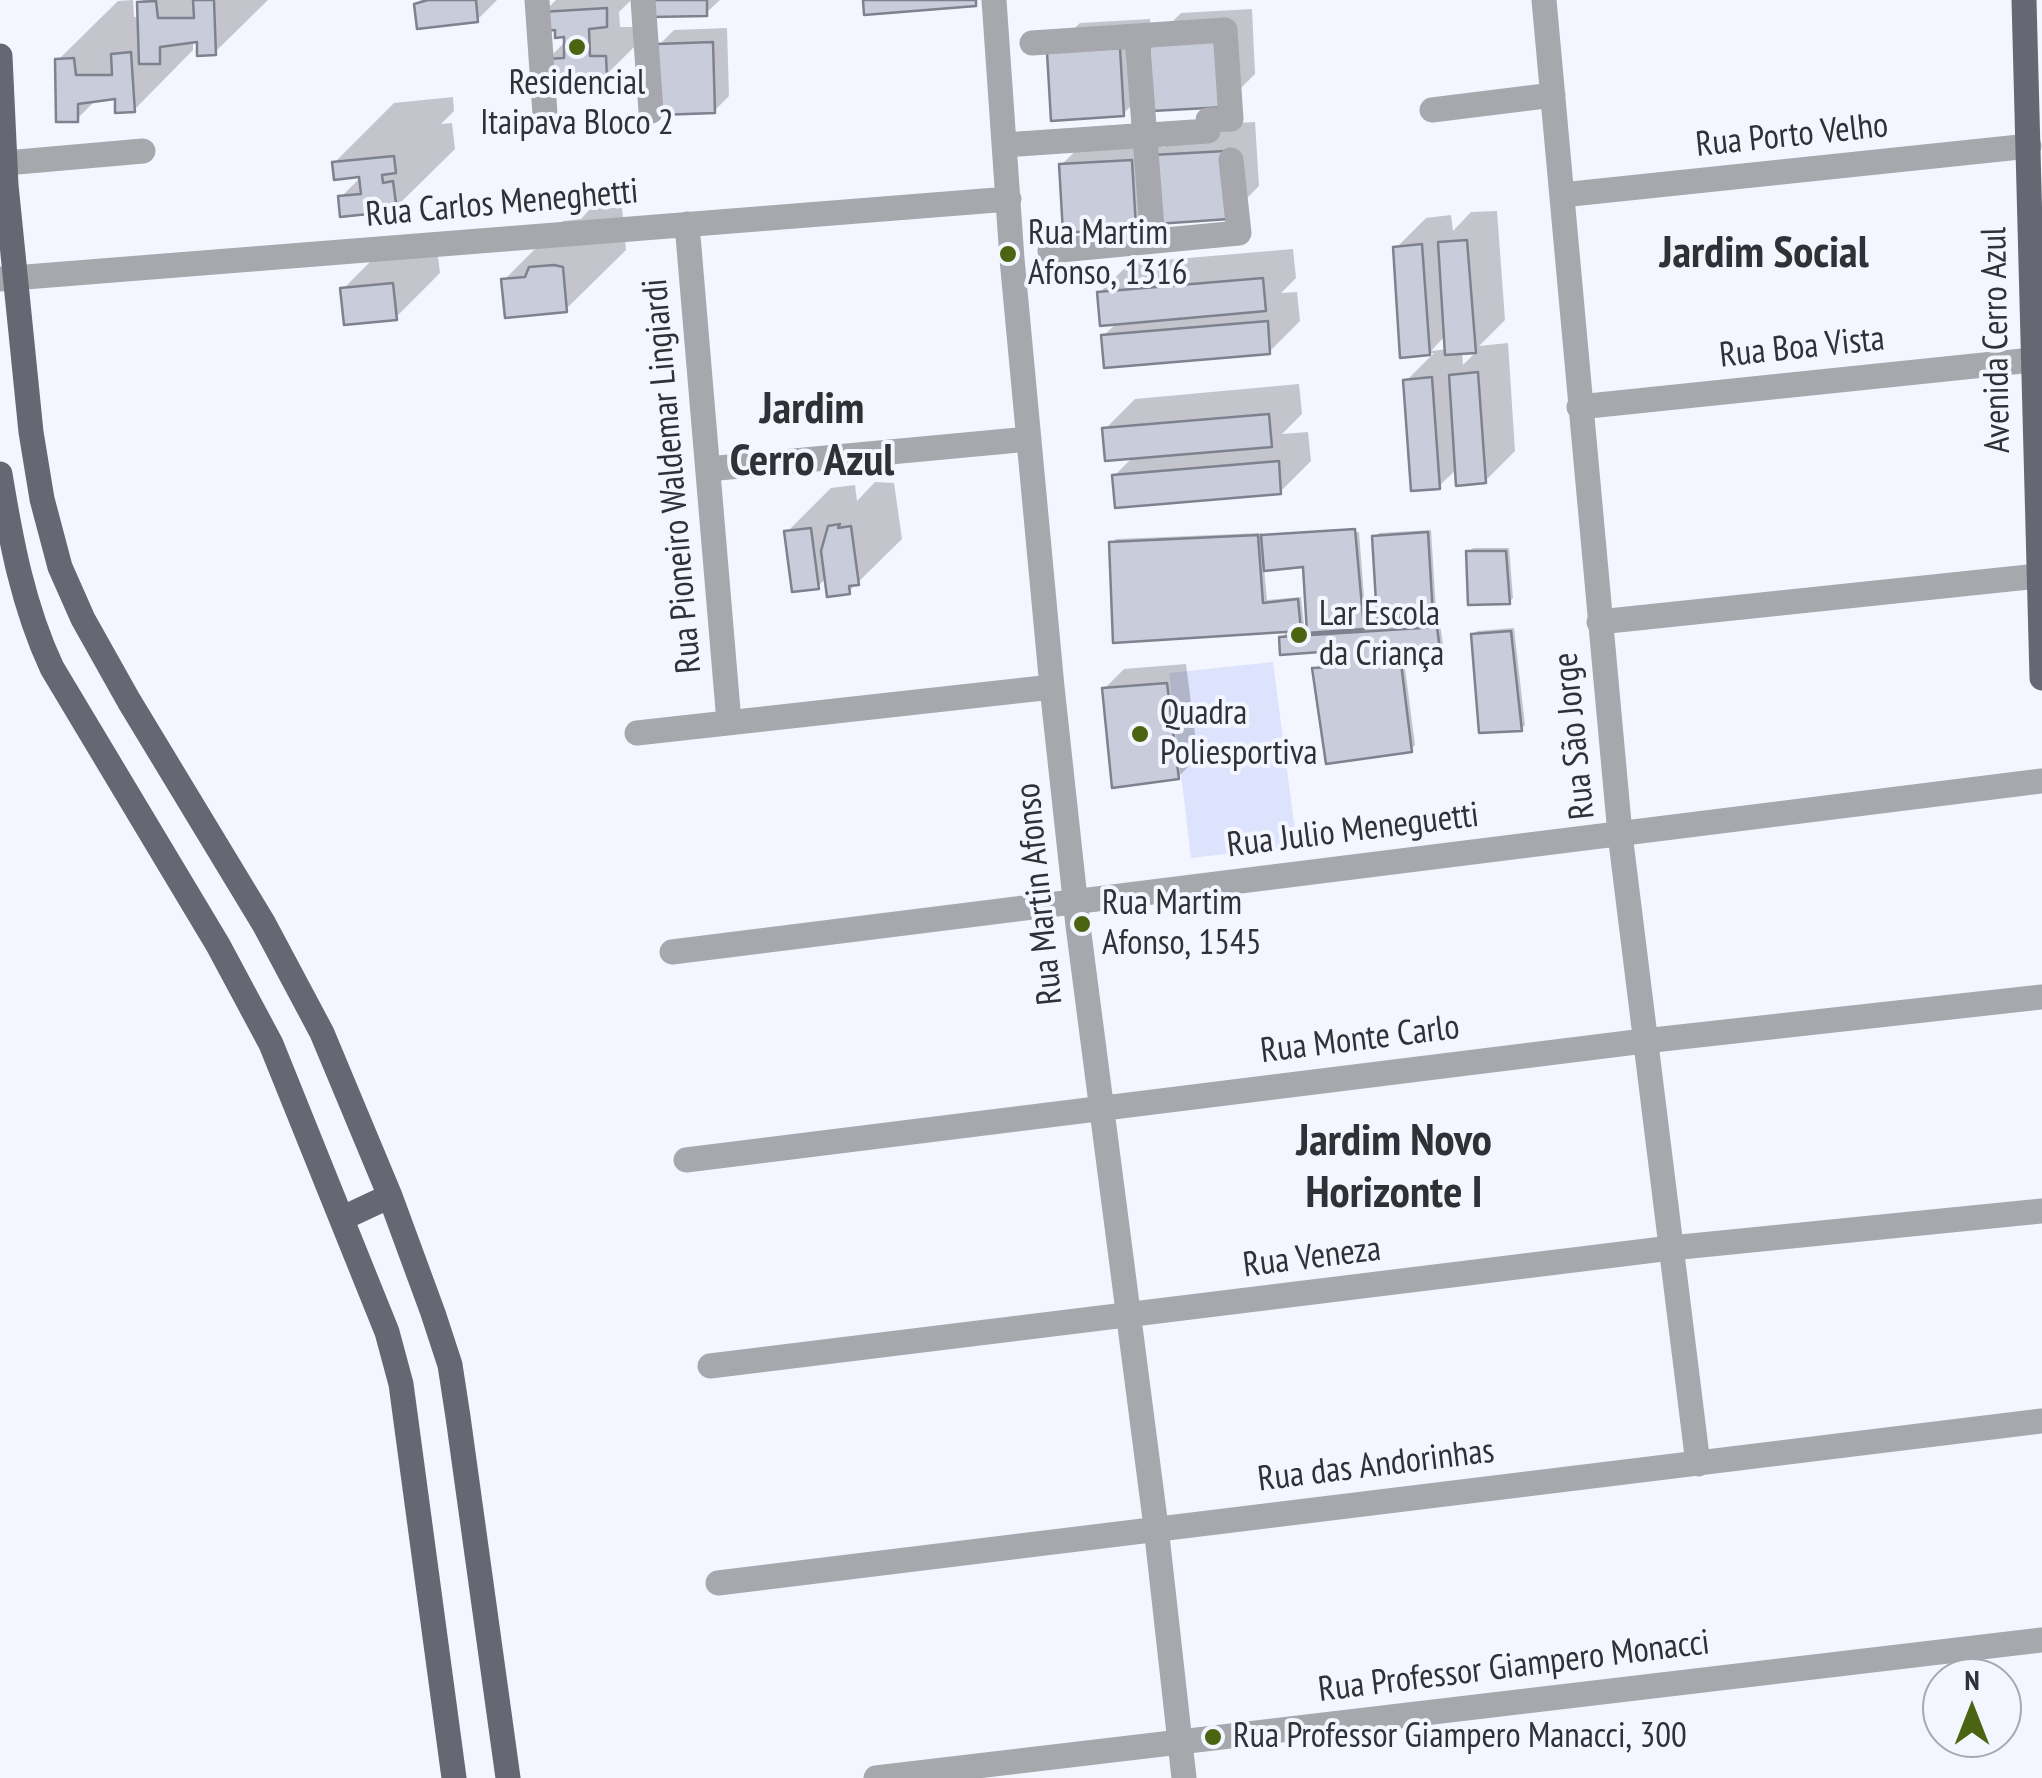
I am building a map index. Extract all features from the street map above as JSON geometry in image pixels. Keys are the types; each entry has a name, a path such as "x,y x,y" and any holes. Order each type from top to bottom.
{"main road":[{"name":"Avenida Cerro Azul","path":"2024,0 2042,678"},
{"path":"0,56 8,279 42,499 68,584 129,701 264,924 322,1033 390,1196 450,1365 508,1778"},
{"path":"0,474 23,592 36,633 52,668 218,945 271,1044 387,1332 400,1384 454,1778"},
{"path":"344,1218 390,1196"}],"street":[{"path":"538,0 545,114"},
{"path":"643,0 651,111"},
{"name":"Rua Martin Afonso","path":"994,0 1052,687 1184,1778"},
{"name":"Rua São Jorge","path":"1544,0 1620,834 1698,1464"},
{"path":"1004,145 1208,131 1208,120 1231,118 1225,30 1032,43"},
{"path":"1136,36 1153,242"},
{"path":"1432,110 1553,94"},
{"name":"Rua Porto Velho","path":"1562,195 2029,146"},
{"path":"6,163 143,151"},
{"path":"1050,251 1239,232 1231,160"},
{"name":"Rua Carlos Meneghetti","path":"8,279 1009,199"},
{"name":"Rua Pioneiro Waldemar Lingiardi","path":"688,224 729,722"},
{"name":"Rua Boa Vista","path":"1579,407 2032,360"},
{"path":"708,469 1029,439"},
{"path":"1599,622 2038,576"},
{"path":"636,732 1052,687"},
{"name":"Rua Julio Meneguetti","path":"672,952 2042,781"},
{"name":"Rua Monte Carlo","path":"686,1160 1100,1106 2042,997"},
{"name":"Rua Veneza","path":"710,1366 1671,1248 2042,1212"},
{"name":"Rua das Andorinhas","path":"718,1582 2042,1421"},
{"name":"Rua Professor Giampero Monacci","path":"876,1778 2042,1640"}],"shaded area":[{"path":"1273,662 1297,846 1191,858 1169,673"}],"building":[{"path":"193,0 214,0 216,55 197,56 197,42 160,47 160,64 139,64 137,2 156,1 158,18 194,18"},
{"path":"428,0 476,0 478,22 417,29 414,4"},
{"path":"651,0 707,0 707,16 651,17"},
{"path":"863,0 976,0 976,6 864,15"},
{"name":"Residencial Itaipava Bloco 2","path":"607,8 607,27 589,29 590,56 606,56 607,77 546,82 545,59 564,58 564,37 555,38 555,30 543,31 541,12"},
{"path":"1222,38 1226,107 1152,111 1149,42"},
{"path":"713,42 715,113 659,115 657,44"},
{"path":"1120,48 1124,116 1051,121 1047,52"},
{"path":"131,52 135,112 115,113 115,99 78,104 78,122 56,122 55,59 74,58 76,75 112,75 111,54"},
{"path":"1226,151 1229,219 1156,224 1152,155"},
{"path":"394,156 396,173 382,175 383,183 393,181 397,211 340,217 338,196 361,194 359,177 334,180 332,162"},
{"path":"1132,160 1136,228 1063,233 1059,164"},
{"path":"1467,240 1476,353 1445,355 1438,242"},
{"path":"1422,244 1430,355 1400,358 1393,247"},
{"path":"529,267 563,267 567,312 505,318 501,279 525,277"},
{"path":"1263,278 1266,311 1100,326 1097,292"},
{"path":"393,283 397,320 344,325 340,288"},
{"path":"1268,321 1270,354 1104,368 1101,335"},
{"path":"1478,372 1486,483 1456,486 1449,375"},
{"path":"1432,377 1440,489 1411,491 1403,380"},
{"path":"1269,414 1272,447 1105,461 1102,428"},
{"path":"1279,461 1281,494 1115,508 1112,475"},
{"path":"840,524 838,528 851,526 859,585 849,586 850,594 827,597 821,551 828,526"},
{"path":"811,528 819,589 792,592 784,531"},
{"path":"1355,529 1364,629 1307,633 1303,567 1264,571 1261,535"},
{"path":"1428,532 1433,616 1377,619 1372,536"},
{"path":"1258,535 1263,603 1298,599 1301,631 1113,643 1109,542"},
{"path":"1466,551 1506,551 1510,604 1468,605"},
{"path":"1437,627 1440,650 1371,655 1373,666 1401,663 1412,752 1326,764 1312,668 1336,667 1334,651 1280,655 1279,637"},
{"path":"1511,631 1522,731 1479,733 1471,634"},
{"name":"Quadra Poliesportiva","path":"1167,683 1179,779 1112,788 1102,688"}],"place":[{"name":"Residencial Itaipava Bloco 2","path":"577,47"},
{"name":"Rua Martim Afonso, 1316","path":"1008,254"},
{"name":"Lar Escola da Criança","path":"1299,635"},
{"name":"Quadra Poliesportiva","path":"1140,734"},
{"name":"Rua Martim Afonso, 1545","path":"1082,924"},
{"name":"Rua Professor Giampero Manacci, 300","path":"1213,1737"}],"district":[{"name":"Jardim Social","path":"1764,254"},
{"name":"Jardim Cerro Azul","path":"812,436"},
{"name":"Jardim Novo Horizonte I","path":"1394,1168"}]}
